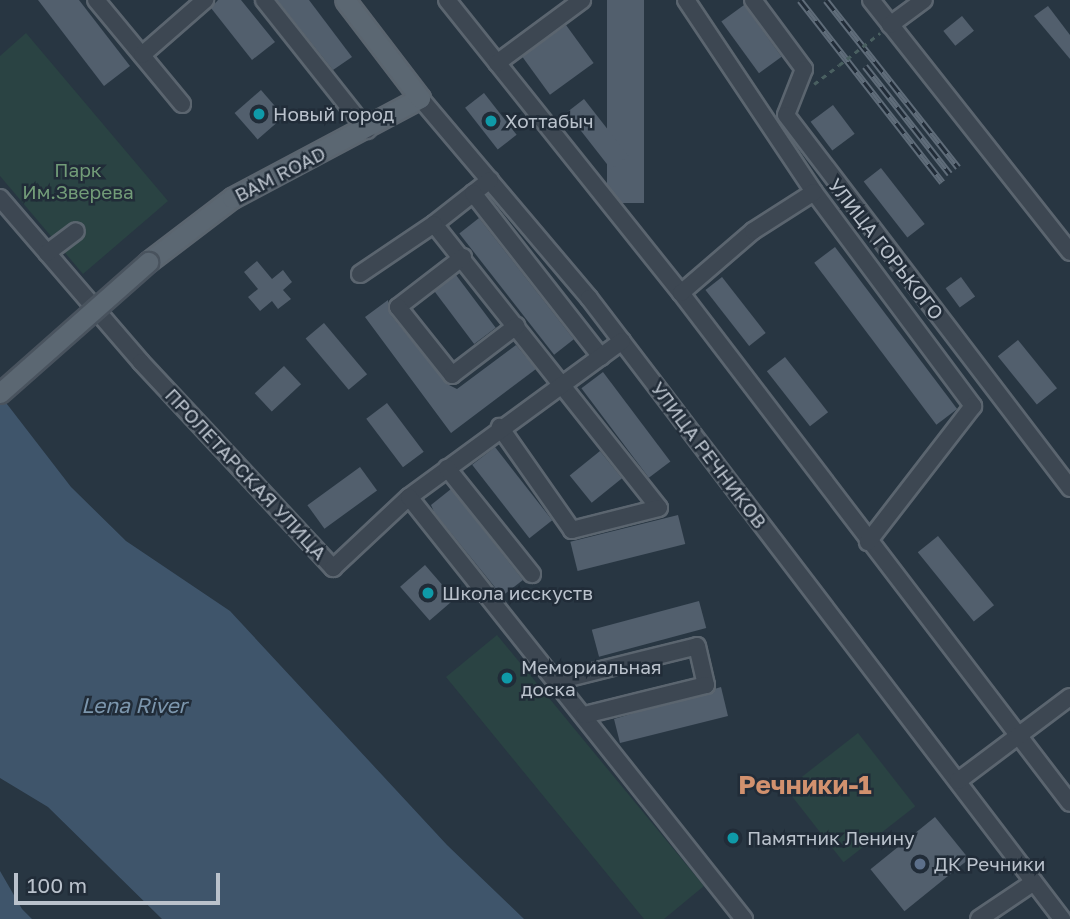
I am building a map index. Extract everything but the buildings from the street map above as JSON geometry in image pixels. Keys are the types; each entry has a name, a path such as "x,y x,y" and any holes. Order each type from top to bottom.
{"main road":[{"name":"УЛИЦА РЕЧНИКОВ","path":"345,0 420,98"},
{"name":"BAM ROAD","path":"0,393 148,262 232,198 367,130 420,98"}],"street":[{"path":"96,0 182,104"},
{"path":"142,55 205,0"},
{"path":"264,0 367,130"},
{"path":"447,0 681,293 868,542 1070,803"},
{"path":"497,63 582,0"},
{"path":"686,0 814,192 973,406 868,542"},
{"path":"753,0 804,69"},
{"path":"871,0 885,29 1070,252"},
{"path":"885,29 924,0"},
{"name":"УЛИЦА ГОРЬКОГО","path":"804,69 786,115 1070,488"},
{"name":"УЛИЦА РЕЧНИКОВ","path":"420,98 622,341 1062,919"},
{"path":"360,274 434,224 490,180"},
{"path":"681,293 753,231 814,192"},
{"path":"473,193 601,357"},
{"name":"ПРОЛЕТАРСКАЯ УЛИЦА","path":"0,198 333,568 409,497 500,427 622,341"},
{"path":"434,224 564,382 659,508 572,530 500,427"},
{"path":"47,253 76,231"},
{"path":"463,257 398,307 452,376 516,326"},
{"path":"447,468 532,574"},
{"path":"409,497 744,919"},
{"path":"557,681 697,646 706,684 584,716"},
{"path":"958,780 1070,697"},
{"path":"979,919 1034,882"}],"path":[{"path":"804,69 813,86 885,29"}],"green space":[{"name":"Парк Им.Зверева","path":"26,33 168,201 83,274 0,176 0,56"},
{"path":"497,635 704,886 664,919 644,919 446,677"},
{"path":"858,733 915,806 844,862 786,789"}],"water":[{"name":"Lena River","path":"0,395 71,487 126,541 230,611 447,845 524,919 162,919 48,807 0,778"},
{"path":"0,871 22,909 32,919 0,919"}],"railway":[{"path":"800,0 942,182"},
{"path":"826,0 958,167"},
{"path":"865,66 950,174"}],"place":[{"name":"Новый город","path":"259,114"},
{"name":"Хоттабыч","path":"491,121"},
{"name":"Школа исскуств","path":"428,593"},
{"name":"Мемориальная доска","path":"507,678"},
{"name":"Памятник Ленину","path":"733,838"},
{"name":"ДК Речники","path":"920,864"}],"district":[{"name":"Речники-1","path":"805,785"}]}
